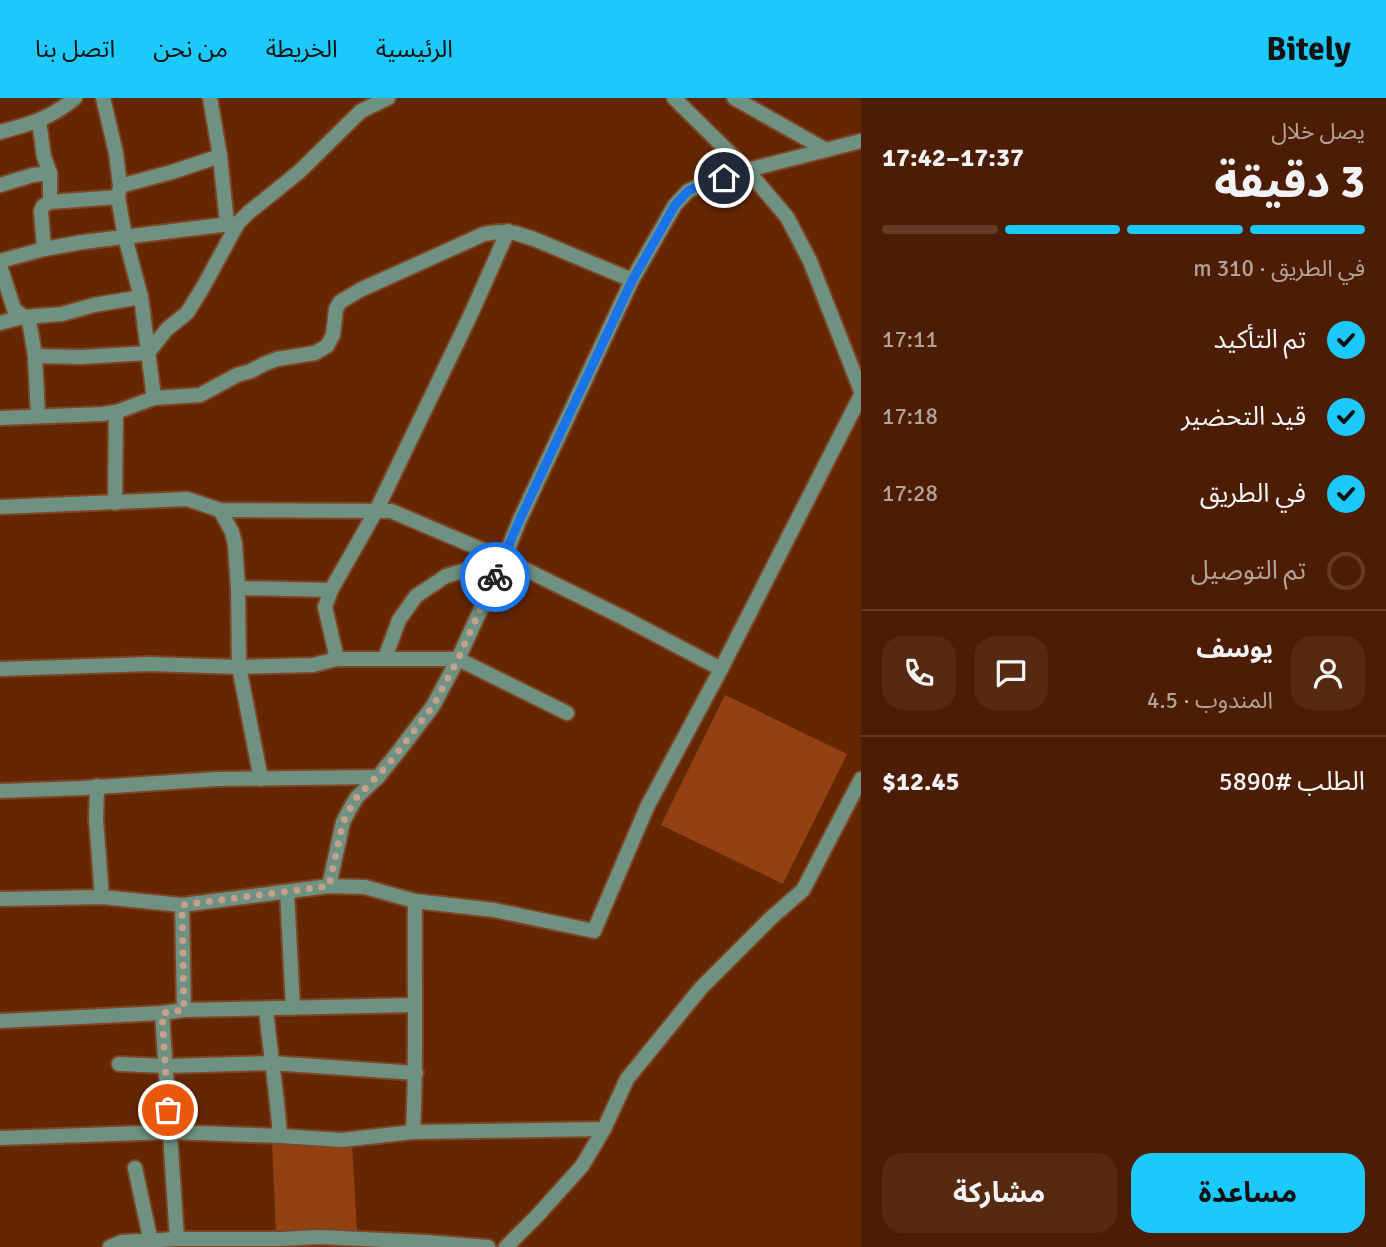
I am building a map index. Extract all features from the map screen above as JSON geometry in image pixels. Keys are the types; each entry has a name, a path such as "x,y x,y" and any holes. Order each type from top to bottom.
{"street":[{"path":"0,132 40,121 75,98"},
{"path":"103,98 116,153 125,237 141,297 154,398"},
{"path":"35,356 81,357 148,353 167,330 187,313 202,289 233,223 210,98"},
{"path":"38,416 35,356 30,326 28,320 14,309 0,264 44,249 233,223 299,172 361,111 388,98"},
{"path":"0,899 102,897 182,905 329,886 365,887 415,901 494,910 594,931 647,807 861,393 810,261 787,217 747,170 674,98"},
{"path":"734,98 826,150"},
{"path":"40,121 44,157 50,173 50,202"},
{"path":"329,886 343,822 357,797 378,778 433,706 458,659 520,519 632,281 675,205 688,191 700,185 861,141"},
{"path":"44,249 41,211 43,206 50,202 119,191 220,156"},
{"path":"0,186 33,175 50,173"},
{"path":"0,418 102,414 116,412 154,398 200,395 237,375 277,359 315,353 327,346 334,330 336,309 340,302 360,290 484,234 508,231 534,239 632,281"},
{"path":"337,659 325,607 331,590 376,511 508,231"},
{"path":"0,323 23,317 62,314 141,297"},
{"path":"115,503 116,412"},
{"path":"0,507 187,499 220,510 391,510 504,559 721,668"},
{"path":"220,510 235,544 239,588 239,667 261,779"},
{"path":"385,658 399,620 416,596 446,576 504,559"},
{"path":"239,588 331,590"},
{"path":"0,669 150,664 239,667 313,665 337,659 458,659 567,713"},
{"path":"0,791 217,779 378,778"},
{"path":"506,1247 582,1166 604,1129 627,1079 701,988 772,916 803,890 861,779"},
{"path":"97,786 96,819 102,897"},
{"path":"287,892 293,1008"},
{"path":"412,1132 416,1073 415,901"},
{"path":"182,905 184,1010"},
{"path":"0,1021 184,1010 414,1005"},
{"path":"266,1009 280,1136"},
{"path":"162,1013 177,1239"},
{"path":"119,1064 165,1066 271,1063 416,1073"},
{"path":"0,1138 170,1132 342,1140 412,1132 604,1129"},
{"path":"135,1168 152,1244"},
{"path":"110,1247 122,1242 152,1244 177,1239 233,1243 319,1237 488,1247"}],"shaded area":[{"path":"725,695 847,754 783,884 661,825"},
{"path":"272,1142 352,1143 357,1232 276,1231"}],"way so far":[{"path":"168,1110 162,1013 184,1010 182,905 329,886 343,822 351,807 357,797 378,778 433,706 458,659 495,577"}],"route":[{"path":"495,577 632,281 653,243 675,205 688,191 724,178"}]}
